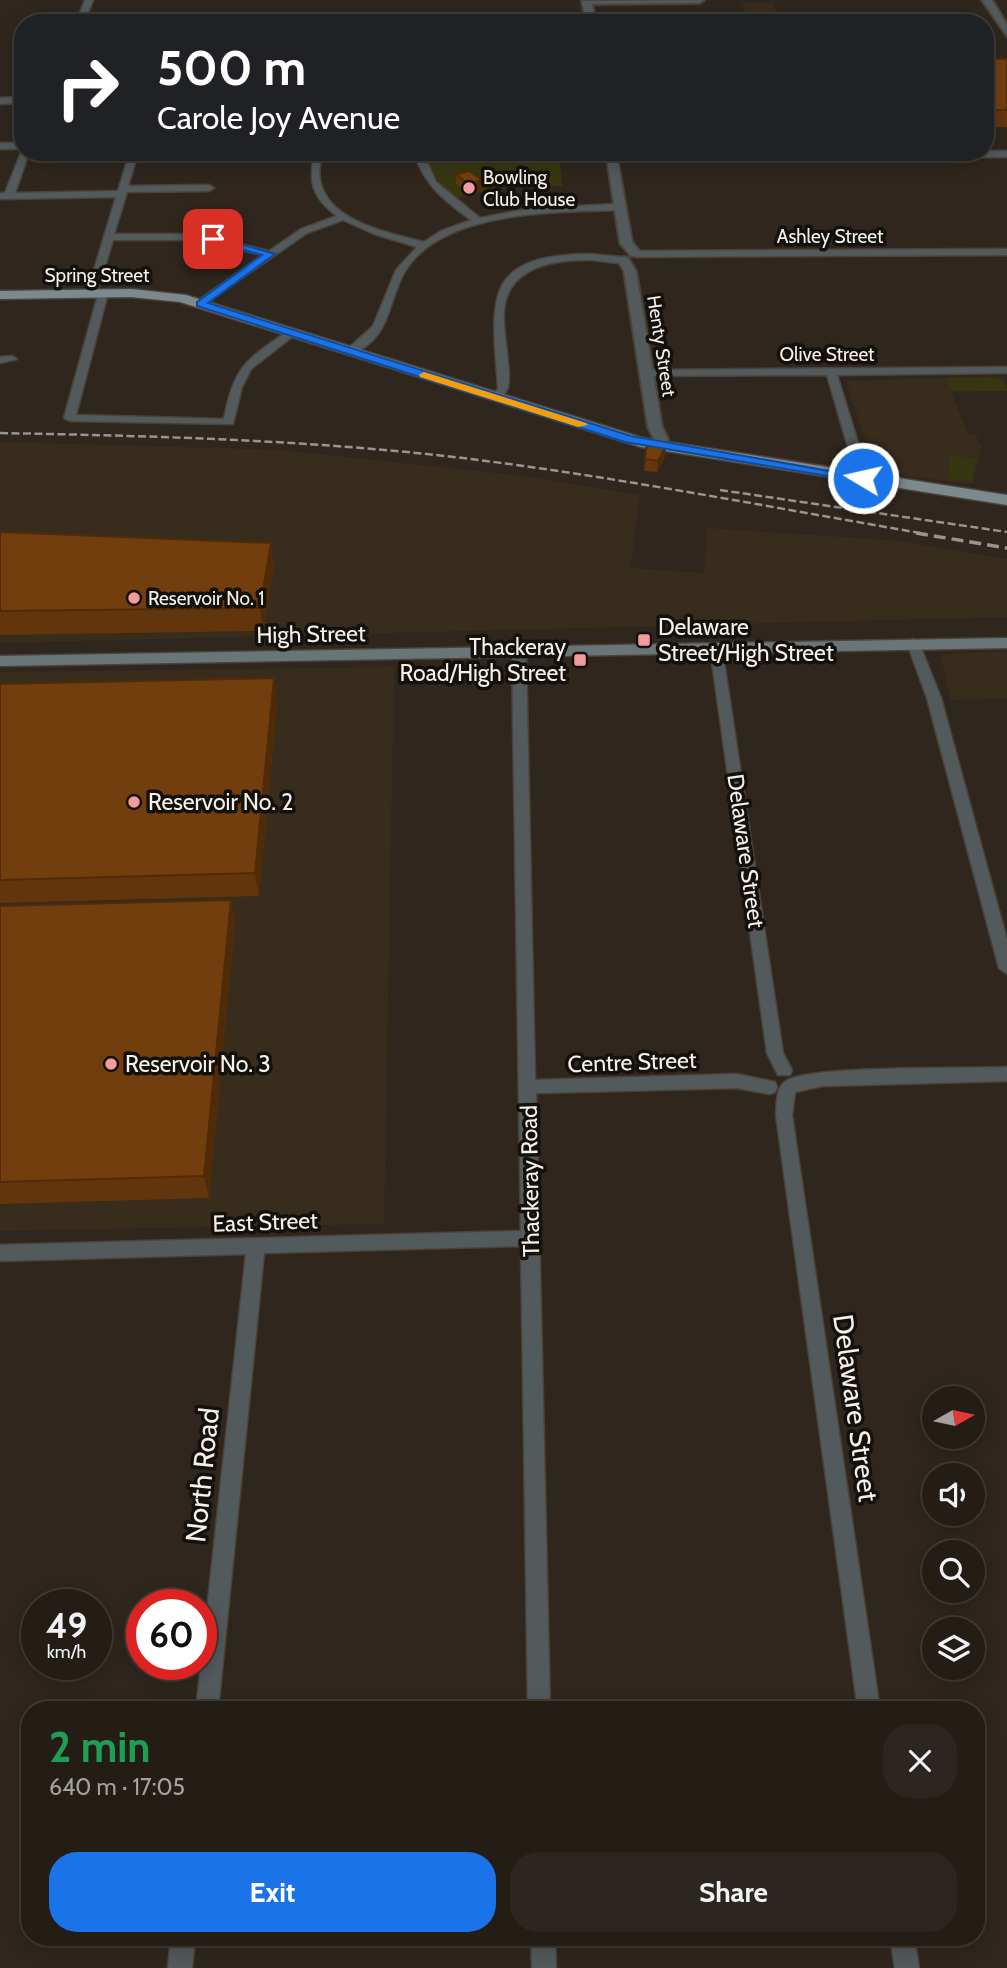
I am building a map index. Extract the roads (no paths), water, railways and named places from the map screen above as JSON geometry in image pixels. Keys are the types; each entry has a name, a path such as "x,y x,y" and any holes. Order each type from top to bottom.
{"main road":[{"name":"Spring Street","path":"0,295 158,294 200,304 652,445 1007,500"},
{"name":"High Street","path":"958,642 1007,636"},
{"name":"High Street","path":"0,661 1007,643"}],"street":[{"path":"587,1 699,0"},
{"path":"989,2 1007,4"},
{"path":"989,2 1007,33"},
{"path":"21,161 4,196 209,188"},
{"path":"131,161 109,237 70,418 229,422 236,381 246,366 292,333"},
{"path":"317,161 315,179 320,193 342,217 426,246"},
{"path":"420,161 434,188 477,220"},
{"name":"Henty Street","path":"613,161 655,427 661,439 652,445"},
{"path":"349,352 374,334 383,323 399,274 426,246 477,220 556,208 619,207"},
{"path":"200,304 304,231 342,217"},
{"path":"109,237 198,237 270,254"},
{"name":"Ashley Street","path":"496,398 503,388 500,299 511,280 526,268 545,262 654,256 1007,252"},
{"name":"Olive Street","path":"647,373 1007,370"},
{"path":"831,371 863,478"},
{"path":"917,643 1007,967"},
{"name":"Delaware Street","path":"716,648 868,1701"},
{"name":"Thackeray Road","path":"519,653 539,1701"},
{"name":"Centre Street","path":"528,1087 1007,1074"},
{"name":"East Street","path":"0,1253 531,1238"},
{"name":"North Road","path":"208,1701 256,1247"},
{"path":"180,1968 182,1946"},
{"path":"543,1946 544,1968"},
{"path":"903,1946 907,1968"}],"railway":[{"path":"0,433 236,440 354,447 471,459 585,475 926,534"},
{"path":"720,490 1007,532"},
{"path":"916,533 1007,548"}],"place":[{"name":"Bowling Club House","path":"469,188"},
{"name":"Reservoir No. 1","path":"134,598"},
{"name":"Delaware Street/High Street","path":"644,640"},
{"name":"Thackeray Road/High Street","path":"580,660"},
{"name":"Reservoir No. 2","path":"134,802"},
{"name":"Reservoir No. 3","path":"111,1064"}]}
